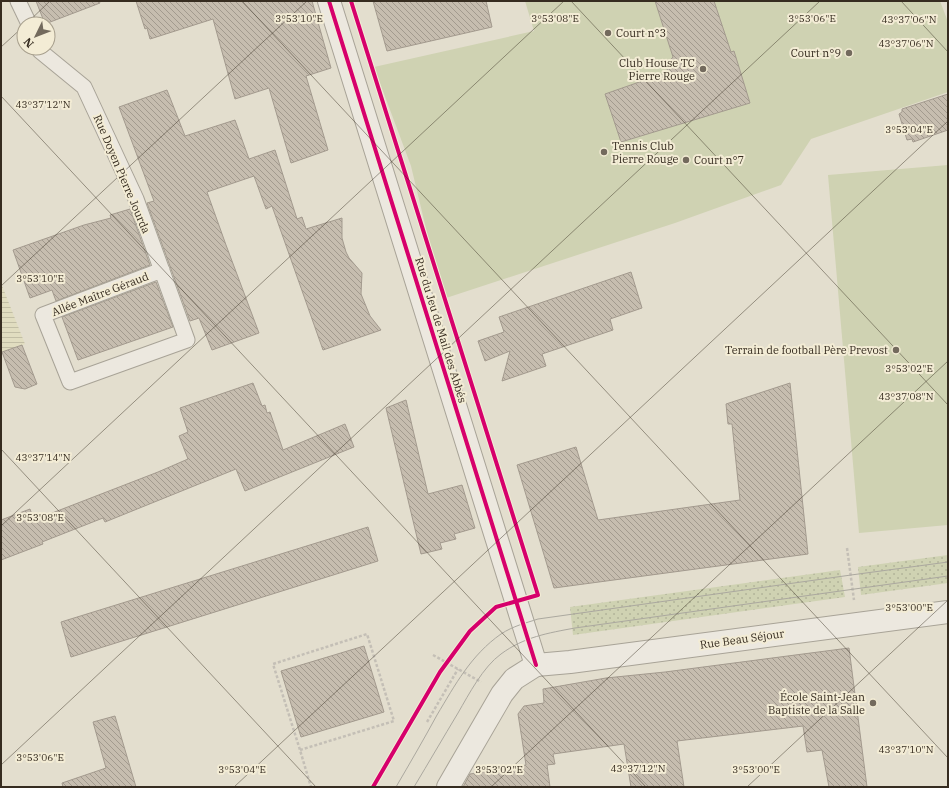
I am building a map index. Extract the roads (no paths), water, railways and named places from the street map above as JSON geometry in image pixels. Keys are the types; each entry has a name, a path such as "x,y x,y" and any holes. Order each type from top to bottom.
{"street":[{"name":"Rue du Jeu de Mail des Abbés","path":"329,1 536,665"},
{"name":"Rue Beau Séjour","path":"536,665 570,662 948,612"},
{"path":"448,787 502,694 514,680 536,665"}],"lane":[{"path":"18,1 25,16"},
{"name":"Rue Doyen Pierre Jourda","path":"46,56 84,87 136,199 187,340"},
{"name":"Allée Maître Géraud","path":"162,270 43,315 70,382 187,340"}],"tram line":[{"path":"396,787 464,671 490,642 501,634 515,627 538,619 948,562"},
{"path":"414,787 482,673 494,659 518,643 546,634 575,628 948,576"}],"place":[{"name":"Court n°3","path":"608,33"},
{"name":"Court n°9","path":"849,53"},
{"name":"Club House TC Pierre Rouge","path":"703,69"},
{"name":"Tennis Club Pierre Rouge","path":"604,152"},
{"name":"Court n°7","path":"686,160"},
{"name":"Terrain de football Père Prevost","path":"896,350"},
{"name":"École Saint-Jean Baptiste de la Salle","path":"873,703"}]}
